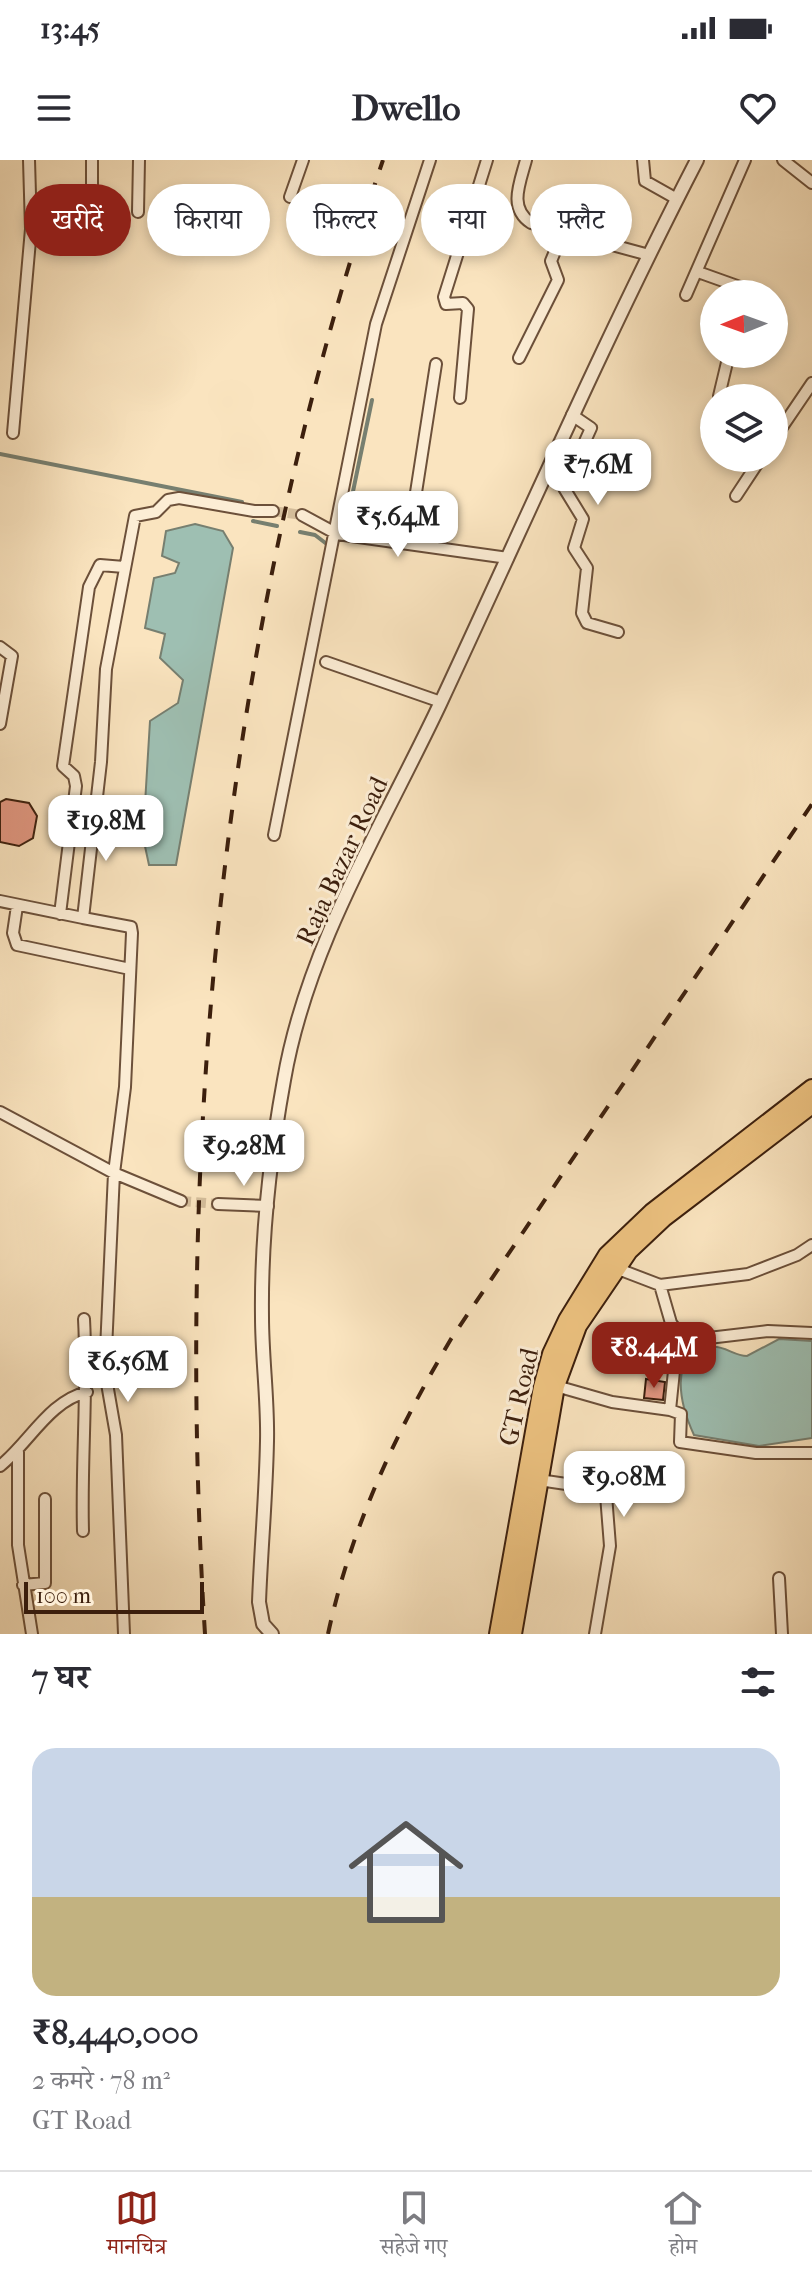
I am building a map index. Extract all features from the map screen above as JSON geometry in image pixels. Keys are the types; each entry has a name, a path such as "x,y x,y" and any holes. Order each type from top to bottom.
{"highway":[{"name":"GT Road","path":"513,1634 539,1480 538,1446 578,1326 609,1264 652,1212 812,1088"},
{"name":"GT Road","path":"498,1634 538,1446 551,1354 585,1286 664,1218 812,1105"}],"street":[{"path":"13,433 31,229 29,160"},
{"path":"92,160 92,184"},
{"path":"138,212 139,160"},
{"path":"295,184 303,160"},
{"path":"274,835 312,638 337,534 376,324 430,160"},
{"path":"460,398 468,309 463,303 446,304 444,297 487,160"},
{"path":"526,160 517,210 530,222"},
{"path":"643,160 645,181 677,199"},
{"name":"Raja Bazar Road","path":"272,1634 263,1624 259,1602 268,1438 262,1318 268,1206 284,1078 301,1008 348,889 441,702 572,415 697,160"},
{"path":"686,295 745,160"},
{"path":"783,160 812,183"},
{"path":"632,250 649,255"},
{"path":"519,358 558,280 551,261 553,256"},
{"path":"698,272 728,280"},
{"path":"408,544 436,364"},
{"path":"788,418 812,383"},
{"path":"572,415 591,428 564,488 583,519 574,548 587,568 582,613 587,623 618,632"},
{"path":"736,496 752,472"},
{"path":"83,918 101,762 106,669 134,518 156,512 171,499 273,511"},
{"path":"302,515 337,534 508,558"},
{"path":"60,914 76,786 74,776 63,766 89,587 100,565 124,567"},
{"path":"0,647 12,656 0,724"},
{"path":"326,662 441,702"},
{"path":"0,901 131,927 125,1087 114,1173 105,1372 116,1435 124,1634"},
{"path":"17,906 13,933 17,945 130,969"},
{"path":"0,1112 114,1173 181,1201"},
{"path":"218,1204 268,1206"},
{"path":"609,1264 660,1285 748,1274 797,1255 812,1245"},
{"path":"660,1285 671,1323 678,1332 673,1357 670,1410"},
{"path":"83,1531 81,1450 87,1392 84,1319"},
{"path":"673,1357 700,1339 768,1331 812,1333"},
{"path":"87,1371 105,1372"},
{"path":"556,1386 612,1402 681,1414 680,1442 756,1453 812,1453"},
{"path":"0,1466 18,1452 56,1408 76,1394 87,1392"},
{"path":"18,1452 18,1545 32,1634"},
{"path":"539,1480 600,1489 606,1495 610,1546 595,1634"},
{"path":"23,1585 45,1583 45,1499"},
{"path":"779,1578 782,1634"}],"shaded area":[{"path":"195,524 223,531 233,548 176,865 149,865 143,837 150,721 178,703 183,680 160,658 165,634 145,628 154,578 175,573 179,563 162,556 166,531"},
{"path":"779,1339 812,1341 812,1438 759,1446 694,1435 682,1396 682,1370 688,1359 697,1351 711,1347 747,1356"}],"building":[{"path":"6,799 29,803 37,816 33,838 19,846 0,842 0,802"},
{"path":"646,1379 665,1382 663,1400 644,1398"}],"waterway":[{"path":"346,525 372,400"},
{"path":"0,454 242,502"},
{"path":"253,521 277,526"},
{"path":"300,532 315,535 328,545"}],"tunnel":[{"path":"273,511 302,515"},
{"path":"181,1201 218,1204"}],"railway":[{"path":"205,1634 197,1449 197,1262 206,1075 222,888 248,703 283,519 328,338 383,160"},
{"path":"328,1634 349,1556 378,1481 412,1409 451,1339 812,804"}]}
